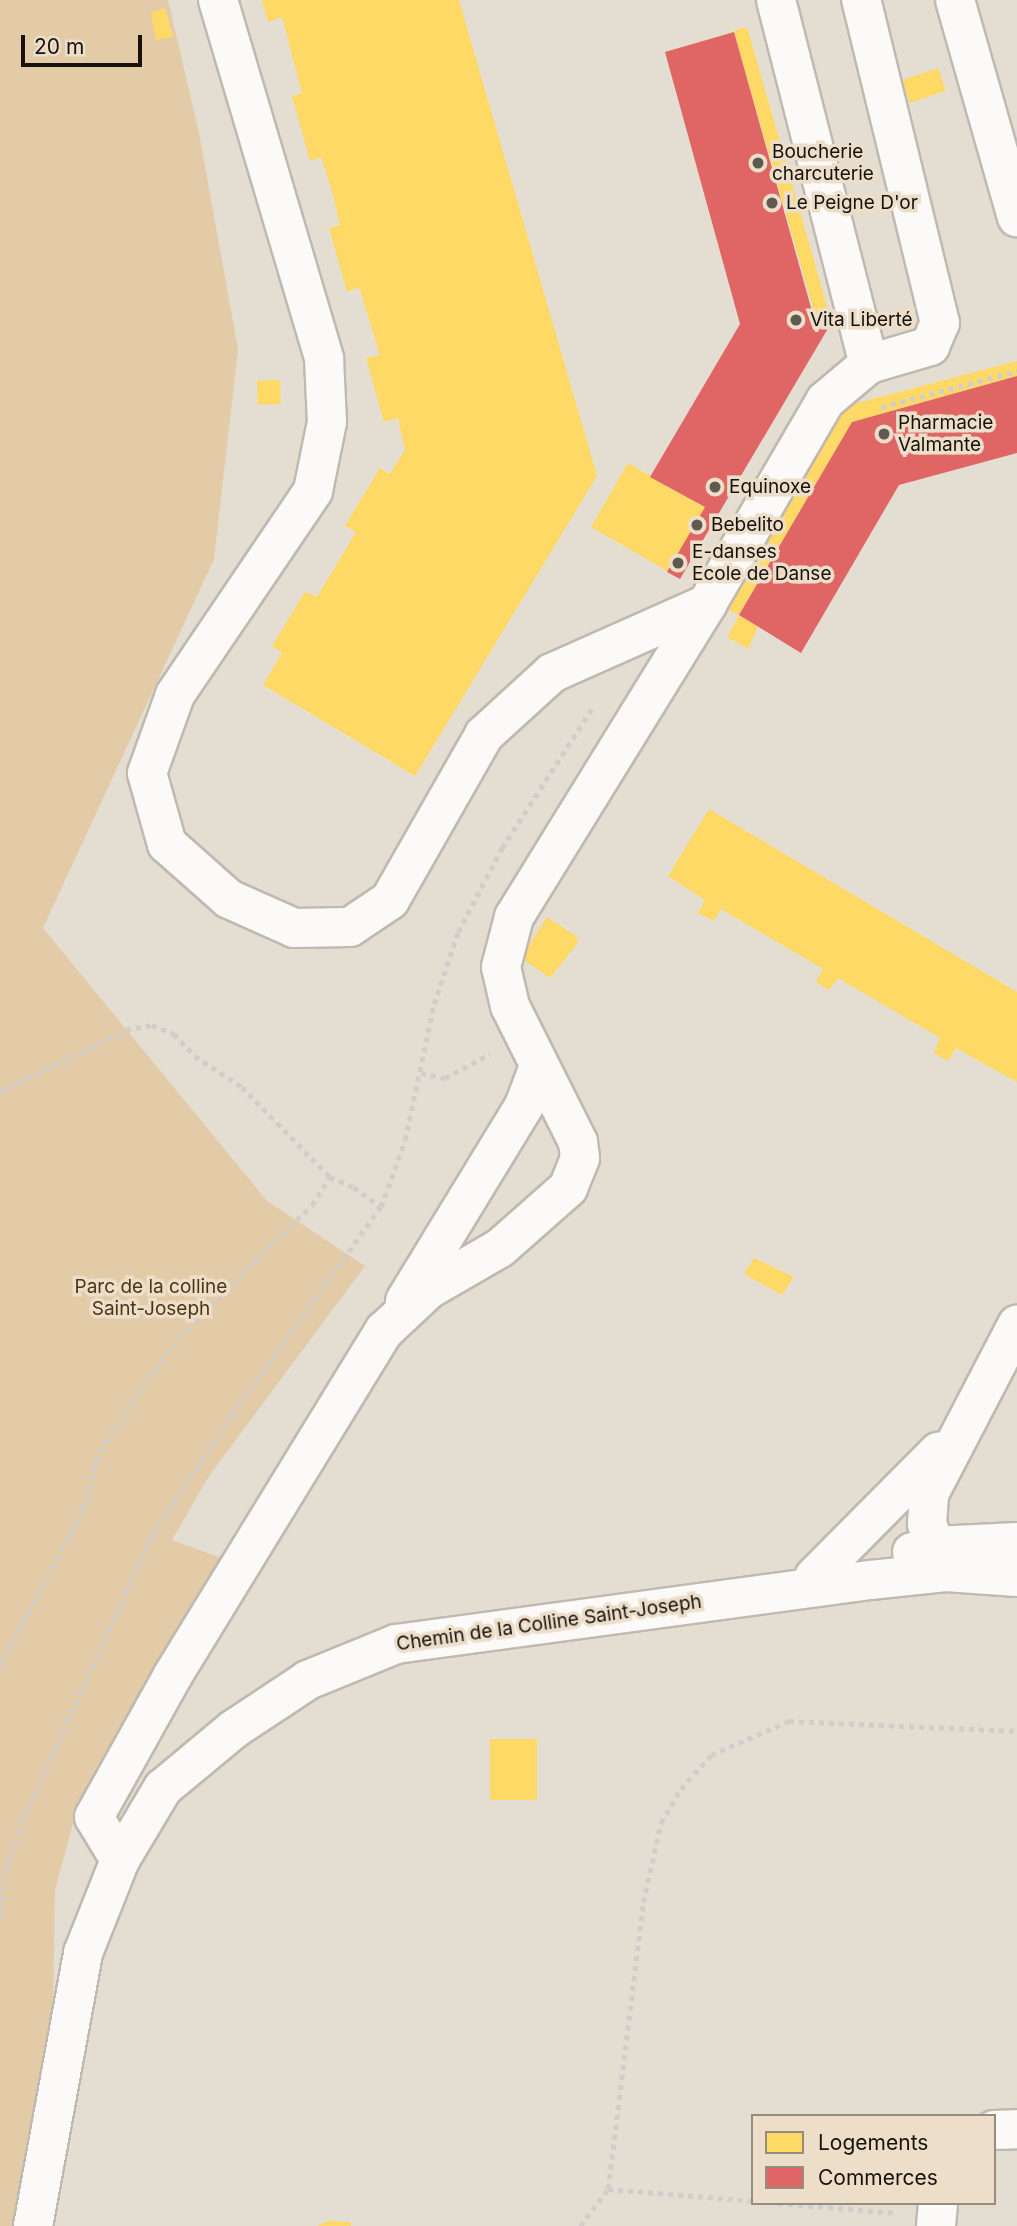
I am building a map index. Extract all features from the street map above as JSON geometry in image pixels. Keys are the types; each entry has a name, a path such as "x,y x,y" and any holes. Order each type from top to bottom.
{"street":[{"path":"218,0 324,359 327,422 313,491 175,695 147,774 167,844 229,898 294,928 350,927 390,900 484,736 552,673 707,604"},
{"path":"776,0 869,364"},
{"path":"391,1324 429,1289 500,1248 568,1188 580,1158 578,1142 510,1006 501,967 514,917 707,604 825,401 869,364 930,346 940,323 861,0"},
{"path":"956,0 1017,217"},
{"path":"120,1860 93,1817 173,1675 524,1106 539,1066"},
{"path":"940,1559 928,1524 929,1494 1017,1325"},
{"path":"814,1577 961,1430"},
{"name":"Chemin de la Colline Saint-Joseph","path":"33,2226 83,1953 120,1860 163,1788 234,1729 308,1680 396,1644 767,1593 1017,1542"},
{"name":"Chemin de la Colline Saint-Joseph","path":"767,1593 814,1577 940,1559 1017,1577"},
{"path":"996,2130 1017,2129"}],"path":[{"path":"874,409 1017,371"},
{"path":"0,1092 126,1030 152,1025 174,1034 195,1056 242,1087 330,1177 354,1187 381,1207 232,1415 152,1536 27,1811 7,1866 0,1920"},
{"path":"421,1073 445,1078 500,1048"},
{"path":"0,1666 83,1509 99,1452 141,1388 197,1318 312,1205 330,1177"},
{"path":"580,2226 608,2189 643,1902 661,1823 688,1780 711,1755 789,1721 1017,1731"},
{"path":"608,2189 751,2201"},
{"path":"804,2205 937,2215"}],"green space":[{"name":"Parc de la colline Saint-Joseph","path":"0,0 168,0 199,133 238,349 214,559 43,928 267,1201 365,1266 209,1476 172,1540 224,1559 95,1770 74,1820 55,1890 53,2006 17,2226 0,2226"}],"building: Logements":[{"path":"262,0 459,0 597,476 415,776 263,685 282,653 272,646 305,592 317,597 356,532 345,526 380,468 390,474 405,450 398,418 384,422 366,358 380,355 359,287 347,292 329,228 340,225 332,191 321,157 310,161 292,96 302,93 282,17 268,22"},
{"path":"165,8 173,37 156,40 151,13"},
{"path":"747,27 832,324 819,328 734,31"},
{"path":"938,68 946,91 910,103 902,80"},
{"path":"1017,361 1017,376 852,422 739,615 727,609 842,407"},
{"path":"280,380 281,404 258,405 257,381"},
{"path":"628,463 705,508 668,572 591,527"},
{"path":"739,615 758,627 748,649 727,637"},
{"path":"709,809 1017,992 1017,1082 956,1048 948,1061 934,1053 940,1038 838,978 829,990 816,982 823,969 721,909 714,921 698,913 705,900 668,876"},
{"path":"547,917 576,936 578,943 550,978 521,958"},
{"path":"754,1258 794,1277 782,1295 744,1274"},
{"path":"490,1739 537,1739 537,1800 490,1800"},
{"path":"328,2221 351,2222 351,2226 317,2226"}],"building: Commerces":[{"path":"734,32 815,322 830,325 680,579 667,572 705,507 650,477 740,324 665,52"},
{"path":"1017,376 1017,453 899,485 801,653 739,615 852,422"}],"place":[{"name":"Boucherie charcuterie","path":"758,163"},
{"name":"Le Peigne D'or","path":"772,203"},
{"name":"Vita Liberté","path":"796,320"},
{"name":"Pharmacie Valmante","path":"884,434"},
{"name":"Equinoxe","path":"715,487"},
{"name":"Bebelito","path":"697,525"},
{"name":"E-danses Ecole de Danse","path":"678,563"}]}
